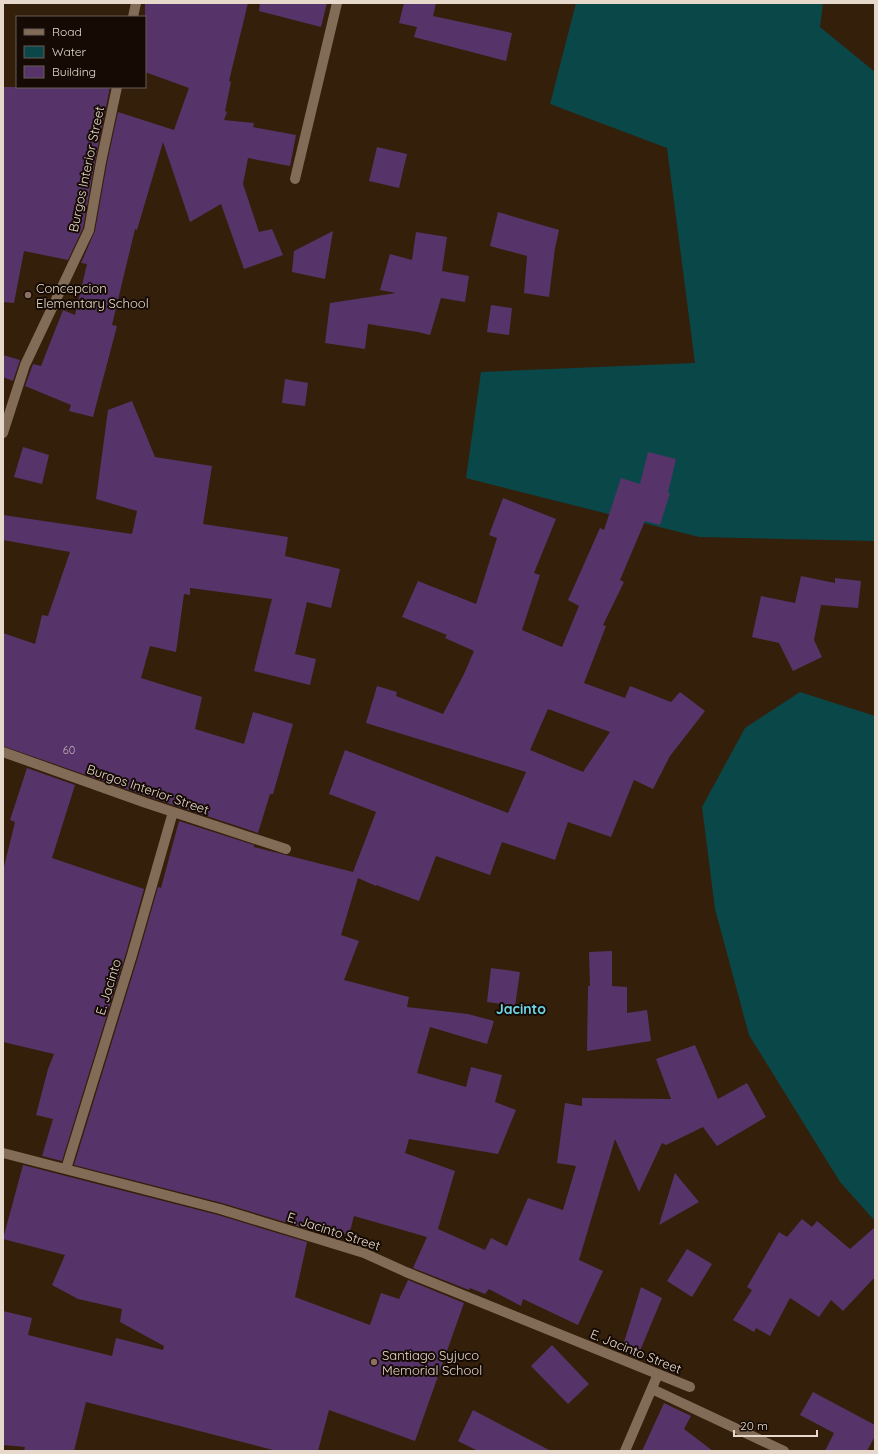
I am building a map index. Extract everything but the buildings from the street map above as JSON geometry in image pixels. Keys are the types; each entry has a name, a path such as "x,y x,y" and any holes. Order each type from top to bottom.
{"street":[{"path":"133,16 136,3"},
{"path":"294,179 337,3"},
{"name":"Burgos Interior Street","path":"3,433 25,365 89,230 101,162 117,88"},
{"name":"Burgos Interior Street","path":"3,752 146,803 286,849"},
{"name":"E. Jacinto","path":"66,1169 132,955 173,812"},
{"name":"E. Jacinto Street","path":"3,1153 220,1209 364,1253 413,1275 690,1387"},
{"path":"625,1451 658,1374"},
{"path":"652,1389 784,1451"}],"water":[{"path":"576,3 823,3 820,27 875,72 875,541 699,537 466,478 481,372 695,363 667,148 550,104"},
{"path":"800,692 875,716 875,1221 840,1182 749,1035 715,909 702,807 745,728"}],"place":[{"name":"Concepcion Elementary School","path":"28,295"},
{"name":"Santiago Syjuco Memorial School","path":"374,1362"}],"district":[{"name":"Jacinto","path":"521,1009"}]}
